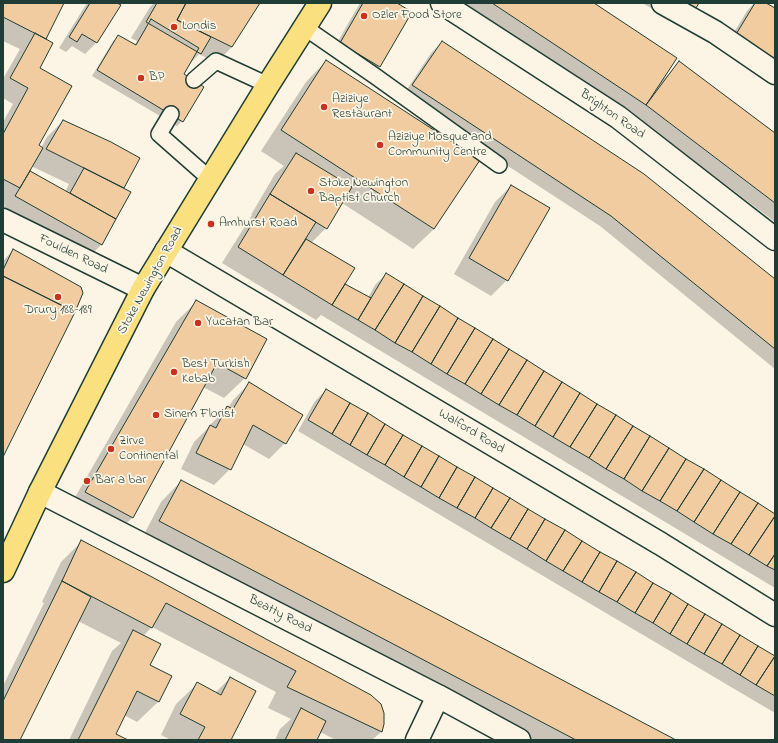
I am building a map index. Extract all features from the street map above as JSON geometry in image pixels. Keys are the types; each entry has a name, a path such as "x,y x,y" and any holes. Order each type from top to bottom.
{"highway":[{"name":"Stoke Newington Road","path":"3,572 40,492 143,289 320,3"}],"street":[{"name":"Brighton Road","path":"442,3 618,117 775,239"},
{"path":"663,3 715,32 775,73"},
{"name":"Foulden Road","path":"5,227 143,289"},
{"name":"Walford Road","path":"166,251 660,544 775,615"},
{"name":"Beatty Road","path":"40,492 438,696 519,740"},
{"path":"417,740 438,696"}],"lane":[{"path":"304,27 500,165"},
{"path":"194,80 216,61 268,85"},
{"path":"171,114 159,134 210,179"}],"building":[{"path":"3,3 64,3 46,39 3,17"},
{"path":"90,3 117,3 121,5 97,43 82,34 77,42 69,37"},
{"name":"Londis","path":"157,3 186,3 177,20 211,37 201,54 146,22"},
{"path":"186,3 260,3 232,47 177,20"},
{"path":"363,3 397,3 412,12 380,67 340,43"},
{"path":"492,3 594,3 677,58 646,105"},
{"path":"686,3 699,3 696,8"},
{"path":"755,3 766,3 775,8 775,60 735,36"},
{"path":"151,19 199,48 184,74 204,87 183,122 97,70 118,35 136,45"},
{"path":"35,33 53,43 40,68 72,86 39,145 43,148 20,188 3,179 3,134 28,88 10,78"},
{"path":"442,41 644,174 775,279 775,349 611,216 412,85"},
{"name":"Aziziye Mosque and Community Centre","path":"326,60 480,160 434,229 281,130"},
{"path":"679,61 775,133 775,203 646,105"},
{"path":"63,120 111,142 140,158 124,188 46,149"},
{"name":"Stoke Newington Baptist Church","path":"296,153 352,187 327,229 270,194"},
{"path":"84,168 131,192 116,219 70,193"},
{"path":"30,171 116,219 102,245 15,196"},
{"path":"511,185 550,208 508,281 469,258"},
{"path":"270,194 316,222 283,275 238,247"},
{"path":"306,239 355,268 332,305 283,275"},
{"path":"13,249 81,287 83,293 75,312 3,276 3,270"},
{"path":"386,273 404,284 375,330 358,320"},
{"path":"3,276 75,312 3,457"},
{"path":"345,284 371,298 358,320 332,305"},
{"path":"404,284 423,296 395,343 375,330"},
{"path":"423,296 440,306 412,352 395,343"},
{"path":"196,300 267,339 246,379 217,363 133,518 85,492"},
{"path":"440,306 458,318 431,364 412,352"},
{"path":"458,318 475,328 447,374 431,364"},
{"path":"475,328 493,339 465,384 447,374"},
{"path":"493,339 509,349 481,394 465,384"},
{"path":"509,349 527,360 499,405 481,394"},
{"path":"527,360 544,371 517,415 499,405"},
{"path":"544,371 562,382 535,426 517,415"},
{"path":"249,382 303,415 286,444 253,425 231,470 196,453 210,425 216,428 227,406 233,409"},
{"path":"562,382 580,393 553,437 535,426"},
{"path":"326,389 350,403 332,434 308,420"},
{"path":"580,393 597,404 570,447 553,437"},
{"path":"350,403 368,413 350,445 332,434"},
{"path":"597,404 616,415 589,458 570,447"},
{"path":"368,413 385,424 367,455 350,445"},
{"path":"616,415 633,426 606,469 589,458"},
{"path":"385,424 403,435 385,465 367,455"},
{"path":"633,426 650,436 624,479 606,469"},
{"path":"403,435 422,446 404,477 385,465"},
{"path":"650,436 669,448 642,491 624,479"},
{"path":"422,446 439,456 421,487 404,477"},
{"path":"669,448 686,459 660,501 642,491"},
{"path":"439,456 457,467 439,498 421,487"},
{"path":"686,459 704,469 677,511 660,501"},
{"path":"457,467 475,477 457,508 439,498"},
{"path":"704,469 721,480 694,522 677,511"},
{"path":"475,477 493,488 475,518 457,508"},
{"path":"181,480 676,740 576,740 159,521"},
{"path":"721,480 740,492 713,534 694,522"},
{"path":"493,488 510,498 491,528 475,518"},
{"path":"740,492 758,503 731,544 713,534"},
{"path":"510,498 528,509 510,539 491,528"},
{"path":"758,503 775,514 775,516 749,555 731,544"},
{"path":"528,509 545,519 527,549 510,539"},
{"path":"775,516 775,554 767,566 749,555"},
{"path":"545,519 565,530 546,561 527,549"},
{"path":"565,530 582,541 563,571 546,561"},
{"path":"81,540 371,695 381,704 384,713 382,732 287,687 296,671 166,603 152,628 62,581"},
{"path":"582,541 600,552 582,582 563,571"},
{"path":"600,552 617,561 599,592 582,582"},
{"path":"775,554 775,570 767,566"},
{"path":"617,561 636,572 617,602 599,592"},
{"path":"636,572 653,583 635,613 617,602"},
{"path":"62,581 91,597 20,740 3,740 3,701"},
{"path":"653,583 671,593 653,623 635,613"},
{"path":"671,593 688,604 670,634 653,623"},
{"path":"688,604 705,614 687,644 670,634"},
{"path":"705,614 722,624 704,654 687,644"},
{"path":"722,624 740,635 722,664 704,654"},
{"path":"133,630 161,644 150,665 172,676 159,702 137,691 116,734 128,740 78,740"},
{"path":"740,635 758,646 740,675 722,664"},
{"path":"758,646 775,656 756,685 740,675"},
{"path":"775,656 775,696 756,685"},
{"path":"230,677 256,691 231,740 198,740 205,727 180,714 197,682 221,695"},
{"path":"301,708 326,721 317,740 285,740"}],"place":[{"name":"Ozler Food Store","path":"364,16"},
{"name":"Londis","path":"174,27"},
{"name":"BP","path":"141,78"},
{"name":"Aziziye Restaurant","path":"324,107"},
{"name":"Aziziye Mosque and Community Centre","path":"380,145"},
{"name":"Stoke Newington Baptist Church","path":"311,191"},
{"name":"Amhurst Road","path":"211,224"},
{"name":"Drury 188-189","path":"58,297"},
{"name":"Yucatan Bar","path":"198,323"},
{"name":"Best Turkish Kebab","path":"174,372"},
{"name":"Sinem Florist","path":"156,415"},
{"name":"Zirve Continental","path":"111,449"},
{"name":"Bar a bar","path":"87,481"}]}
